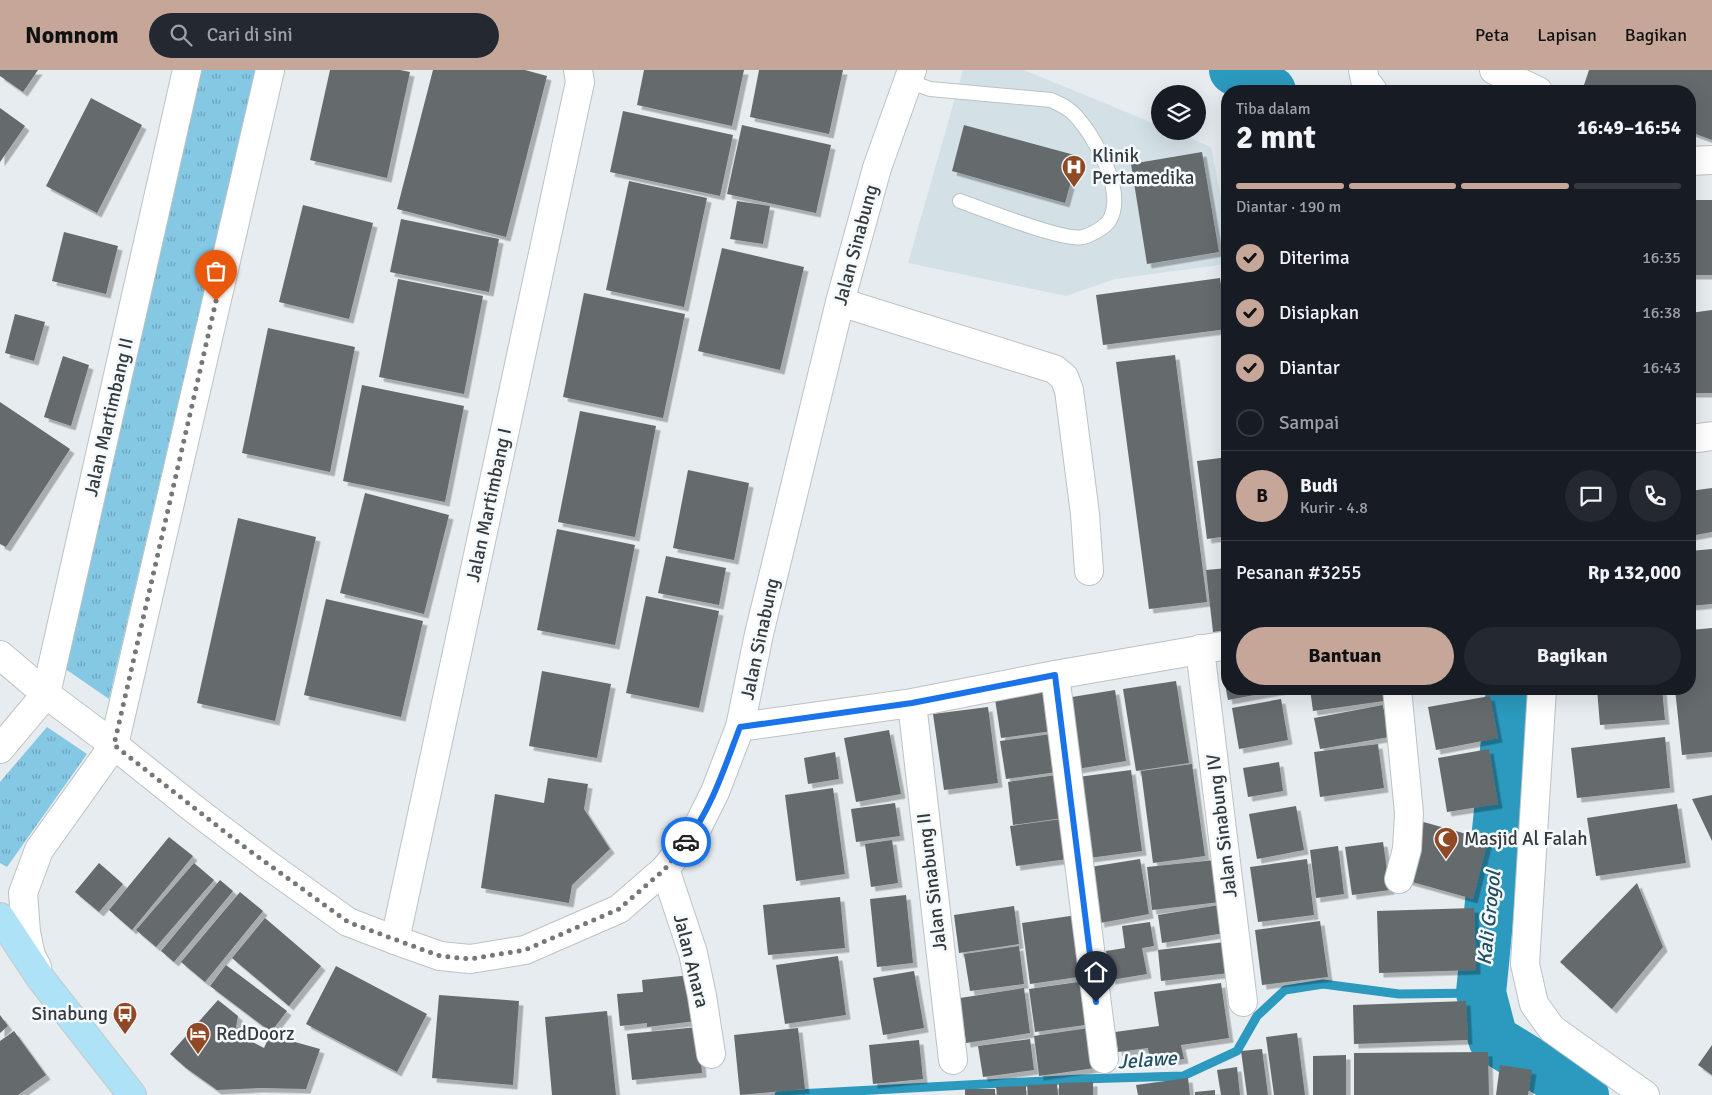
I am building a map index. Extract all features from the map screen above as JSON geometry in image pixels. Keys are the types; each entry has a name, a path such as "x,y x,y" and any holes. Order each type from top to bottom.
{"main road":[{"path":"0,917 41,979 132,1095"},
{"path":"0,947 41,979"}],"street":[{"name":"Jalan Martimbang II","path":"0,749 46,694 187,70"},
{"path":"41,979 31,956 26,932 24,893 39,850 114,745 270,70"},
{"name":"Jalan Martimbang I","path":"395,940 580,82 578,70"},
{"path":"1363,70 1365,80 1369,85"},
{"path":"1494,70 1525,85"},
{"name":"Jalan Sinabung","path":"0,654 46,694 246,848 348,922 440,956 470,959 525,950 619,909 665,869 697,828 715,792 740,727 759,634 840,302 877,168 910,75"},
{"path":"1696,161 1712,160"},
{"path":"840,302 1054,369 1064,377 1069,390 1089,571"},
{"path":"1696,438 1712,436"},
{"path":"740,727 912,703 1055,675 1221,646"},
{"name":"Jalan Sinabung IV","path":"1200,649 1243,1002"},
{"path":"1055,675 1104,1059"},
{"path":"1398,695 1409,813 1407,849 1399,879"},
{"path":"1542,695 1526,964 1534,1004 1552,1029 1645,1095"},
{"name":"Jalan Sinabung II","path":"912,703 953,1060"},
{"name":"Jalan Anara","path":"665,869 693,953 711,1054"}],"lane":[{"path":"910,75 930,88 1051,100 1064,105 1091,135 1106,163 1114,190 1109,221 1083,237 1063,237 960,201"}],"shaded area":[{"name":"Klinik Pertamedika","path":"963,70 1024,70 1151,122 1151,140 1194,140 1211,147 1221,198 1221,265 1115,279 1066,296 908,263"}],"green space":[{"path":"199,70 256,70 109,699 64,668"},
{"path":"47,727 87,754 7,867 0,863 0,782"}],"building":[{"path":"0,70 38,70 23,92 0,76"},
{"path":"330,70 400,70 410,72 387,178 310,160"},
{"path":"433,70 525,70 547,76 506,237 397,209"},
{"path":"644,70 744,70 732,126 637,105"},
{"path":"759,70 843,70 829,134 750,117"},
{"path":"1589,70 1712,70 1712,140 1696,134 1696,85 1584,85"},
{"path":"91,98 142,125 97,213 46,186"},
{"path":"0,108 25,126 0,162"},
{"path":"623,111 733,135 720,196 610,172"},
{"path":"742,125 831,145 816,213 727,194"},
{"path":"964,125 1078,156 1065,203 952,171"},
{"path":"1202,152 1219,252 1147,264 1131,164"},
{"path":"629,181 707,198 684,307 606,290"},
{"path":"1696,200 1712,200 1712,275 1696,275"},
{"path":"737,201 770,206 763,244 730,239"},
{"path":"303,205 373,223 349,319 279,302"},
{"path":"401,219 499,239 489,292 390,272"},
{"path":"64,232 118,246 106,294 52,281"},
{"path":"722,248 804,267 780,370 698,351"},
{"path":"1220,278 1221,330 1103,345 1096,295"},
{"path":"398,279 483,296 464,394 379,377"},
{"path":"584,293 685,314 663,418 563,397"},
{"path":"1712,310 1712,393 1696,393 1696,312"},
{"path":"15,314 45,322 34,361 5,353"},
{"path":"268,328 355,347 330,472 242,453"},
{"path":"1175,355 1207,602 1149,609 1116,362"},
{"path":"63,356 89,365 71,426 44,417"},
{"path":"362,385 464,406 445,502 343,481"},
{"path":"0,402 70,449 6,547 0,544"},
{"path":"580,411 656,426 635,537 558,522"},
{"path":"1221,458 1221,537 1207,539 1197,461"},
{"path":"688,470 749,483 734,560 673,548"},
{"path":"1712,488 1712,532 1696,535 1696,490"},
{"path":"365,493 449,515 424,614 340,593"},
{"path":"238,518 316,537 275,721 197,703"},
{"path":"557,529 635,545 615,645 537,630"},
{"path":"1712,549 1712,604 1696,605 1696,550"},
{"path":"666,556 726,568 719,605 658,593"},
{"path":"1221,569 1221,631 1213,632 1206,570"},
{"path":"646,596 719,611 699,708 626,693"},
{"path":"326,599 423,621 401,717 304,695"},
{"path":"1712,628 1712,752 1682,755 1676,695 1696,695 1696,629"},
{"path":"542,671 611,684 597,758 529,746"},
{"path":"1176,681 1189,763 1136,771 1123,689"},
{"path":"1115,690 1126,761 1077,769 1066,698"},
{"path":"1054,691 1060,730 1001,738 995,699"},
{"path":"1227,695 1255,695 1228,700"},
{"path":"1311,695 1383,695 1384,701 1313,711"},
{"path":"1598,695 1663,695 1665,720 1600,725"},
{"path":"1490,696 1498,738 1436,750 1428,707"},
{"path":"1281,699 1288,740 1239,749 1232,708"},
{"path":"1383,705 1389,737 1320,749 1314,718"},
{"path":"988,707 998,783 944,790 933,714"},
{"path":"889,730 901,794 856,802 844,738"},
{"path":"1051,734 1057,772 1006,779 1000,741"},
{"path":"1665,737 1670,788 1577,798 1571,748"},
{"path":"1378,744 1384,788 1320,797 1314,752"},
{"path":"1489,749 1498,804 1447,812 1438,758"},
{"path":"835,752 839,779 808,784 804,758"},
{"path":"1279,762 1283,791 1248,797 1243,768"},
{"path":"1192,764 1205,856 1153,863 1141,771"},
{"path":"1131,770 1142,851 1089,858 1078,777"},
{"path":"1063,774 1070,817 1013,825 1008,782"},
{"path":"548,778 588,784 584,809 610,849 572,885 569,903 481,888 495,794 544,803"},
{"path":"833,788 845,874 796,881 785,795"},
{"path":"1712,795 1712,841 1692,799"},
{"path":"895,803 900,836 856,842 851,809"},
{"path":"1677,804 1686,863 1596,876 1587,818"},
{"path":"1296,806 1304,850 1257,859 1249,814"},
{"path":"1069,818 1075,858 1016,866 1010,826"},
{"name":"Masjid Al Falah","path":"1420,821 1488,840 1473,899 1405,880"},
{"path":"169,837 193,856 132,930 109,910"},
{"path":"892,840 898,883 871,887 865,844"},
{"path":"1383,842 1390,890 1352,895 1345,847"},
{"path":"1338,846 1344,894 1316,898 1310,850"},
{"path":"1140,859 1149,914 1100,923 1090,867"},
{"path":"1307,859 1314,915 1258,922 1250,867"},
{"path":"1215,860 1220,902 1152,910 1147,867"},
{"path":"99,863 123,884 99,912 75,892"},
{"path":"194,863 214,880 156,947 136,930"},
{"path":"220,880 233,891 174,962 161,951"},
{"path":"1637,883 1663,947 1612,1009 1560,962"},
{"path":"240,892 263,911 205,982 181,962"},
{"path":"906,895 913,963 877,967 870,899"},
{"path":"840,897 845,948 768,955 763,905"},
{"path":"1220,905 1225,933 1162,943 1158,915"},
{"path":"1014,906 1019,944 959,953 954,915"},
{"path":"1474,908 1476,970 1379,973 1377,911"},
{"path":"1077,915 1085,976 1030,984 1022,923"},
{"path":"265,918 321,966 289,1006 232,958"},
{"path":"1320,921 1328,977 1262,985 1255,930"},
{"path":"1150,922 1154,946 1142,948 1147,974 1111,980 1106,951 1125,948 1122,926"},
{"path":"1225,942 1229,973 1161,981 1158,950"},
{"path":"1019,946 1024,984 970,991 964,954"},
{"path":"838,956 846,1015 785,1024 776,965"},
{"path":"226,965 287,1011 271,1032 210,986"},
{"path":"336,966 427,1014 397,1072 306,1024"},
{"path":"914,971 924,1028 883,1035 873,978"},
{"path":"691,975 696,1021 647,1027 647,1023 620,1026 617,994 643,992 642,980"},
{"path":"1085,981 1092,1024 1035,1032 1029,989"},
{"path":"1221,983 1229,1038 1181,1045 1184,1059 1150,1064 1148,1048 1118,1052 1115,1032 1159,1026 1154,992"},
{"path":"1024,988 1030,1033 966,1043 960,998"},
{"path":"439,995 519,1001 513,1085 432,1078"},
{"path":"218,1000 238,1016 235,1033 264,1048 270,1035 320,1049 306,1089 259,1088 217,1090 170,1054"},
{"path":"1466,1001 1468,1040 1354,1044 1353,1005"},
{"path":"607,1011 616,1095 552,1095 545,1017"},
{"path":"0,1015 8,1026 0,1033"},
{"path":"698,1027 702,1073 632,1080 627,1034"},
{"path":"798,1028 805,1089 740,1095 734,1035"},
{"path":"1089,1028 1095,1068 1039,1076 1034,1036"},
{"path":"14,1031 46,1075 18,1095 0,1095 0,1041"},
{"path":"1297,1033 1305,1095 1274,1095 1266,1037"},
{"path":"1030,1039 1034,1070 983,1077 978,1046"},
{"path":"919,1040 923,1079 873,1084 869,1045"},
{"path":"1712,1045 1712,1075 1698,1065"},
{"path":"1262,1049 1268,1095 1247,1095 1241,1051"},
{"path":"1488,1052 1489,1095 1354,1095 1354,1053"},
{"path":"1346,1055 1346,1095 1313,1095 1313,1056"},
{"path":"1500,1065 1532,1070 1528,1095 1496,1095"},
{"path":"1237,1067 1240,1095 1221,1095 1217,1070"},
{"path":"1188,1078 1190,1095 1138,1095 1136,1085"},
{"path":"1093,1082 1093,1095 1059,1095 1059,1083"},
{"path":"1057,1084 1058,1095 1028,1095 1027,1085"},
{"path":"1026,1086 1026,1095 997,1095 996,1087"},
{"path":"965,1089 995,1089 995,1095 965,1095"},
{"path":"1215,1090 1215,1095 1195,1095 1195,1092"}],"waterway":[{"name":"Kali Grogol","path":"1234,70 1260,85"},
{"name":"Kali Grogol","path":"1510,695 1481,993 1493,1039 1584,1095"},
{"name":"Jelawe","path":"779,1095 1081,1079 1183,1076 1237,1051 1257,1016 1285,990 1323,984 1399,994 1481,993"}],"way so far":[{"path":"216,301 114,745 268,865 348,922 440,956 470,959 525,950 619,909 665,869 686,842"}],"place":[{"name":"Klinik Pertamedika","path":"1074,188"},
{"name":"Masjid Al Falah","path":"1446,860"},
{"name":"Sinabung","path":"125,1035"},
{"name":"RedDoorz","path":"198,1055"}],"route":[{"path":"686,842 697,828 715,792 740,727 912,703 1055,675 1096,1002"}]}
